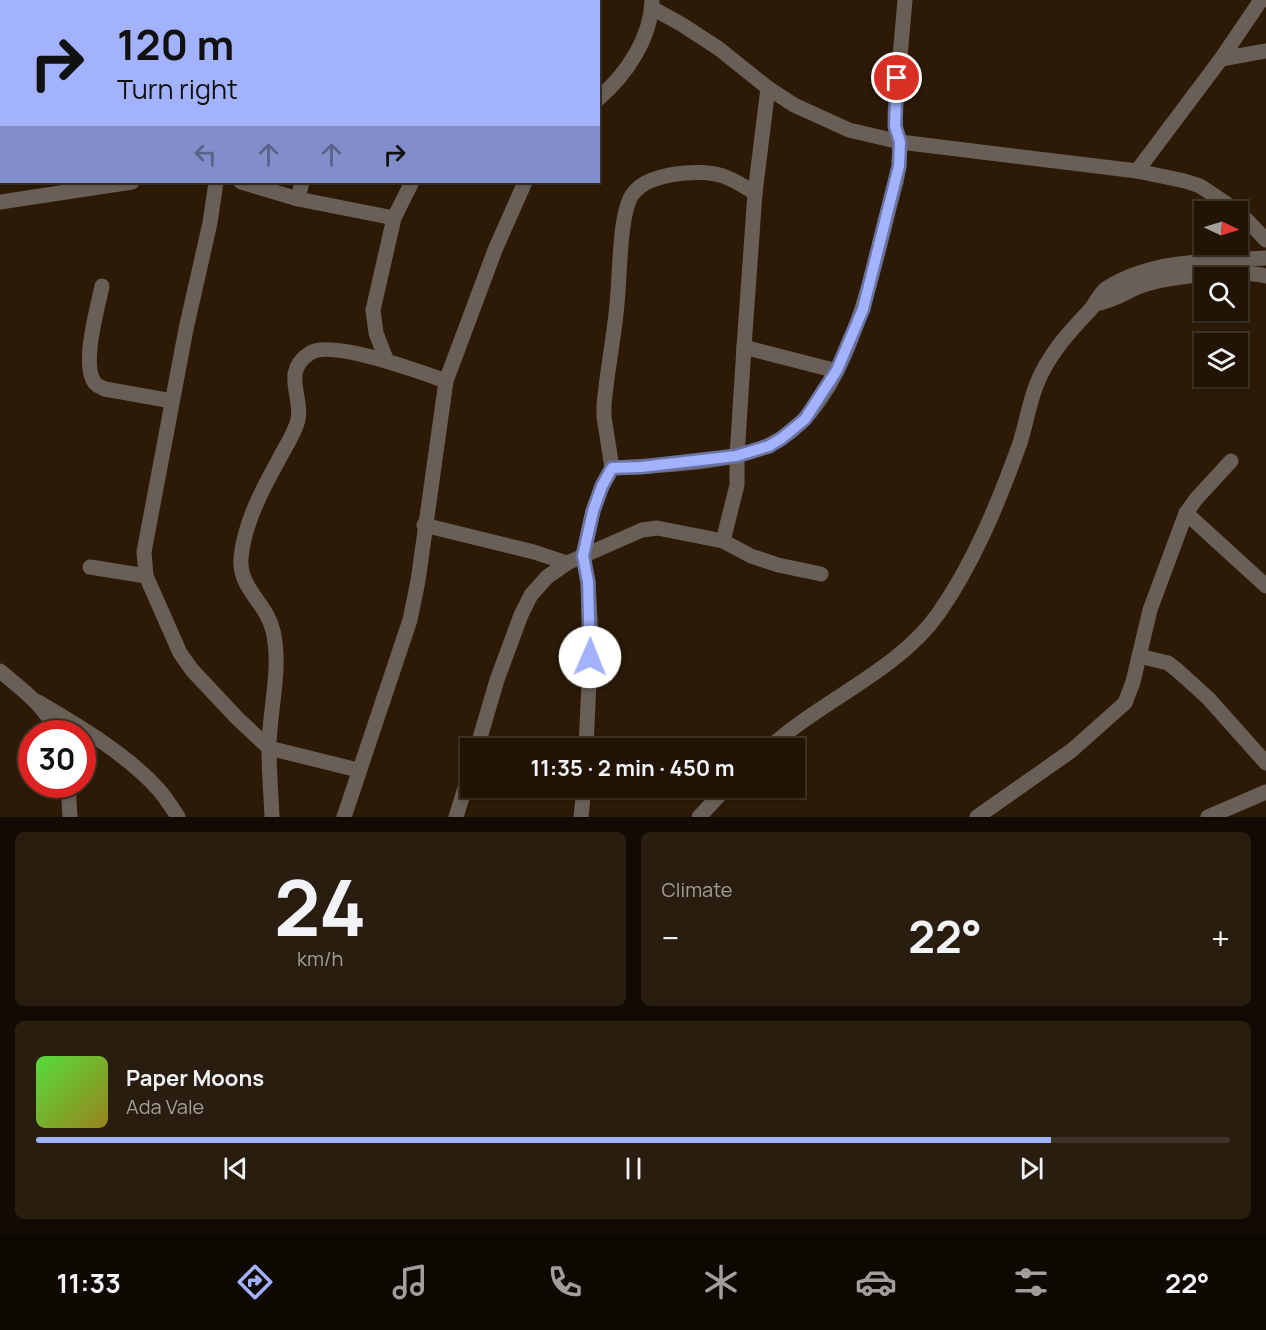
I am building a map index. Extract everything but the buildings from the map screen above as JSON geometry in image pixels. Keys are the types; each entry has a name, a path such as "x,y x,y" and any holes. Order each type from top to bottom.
{"street":[{"path":"612,468 736,456 769,446 805,419 837,370 863,309 896,182 900,142 896,134 895,113 905,0"},
{"path":"1137,171 1261,0"},
{"path":"600,97 630,63 639,49 650,27 652,4 718,48 768,88 794,105 849,130 900,142 1137,171 1185,181 1200,186 1239,212 1266,240"},
{"path":"1221,58 1266,51"},
{"path":"723,541 736,485 736,456 756,193 768,88"},
{"path":"586,738 591,638 588,582 583,556 593,511 602,486 612,468 604,405 627,208 633,194 660,177 702,172 721,175 756,193"},
{"path":"0,202 125,183"},
{"path":"216,183 210,223 197,273 144,552 146,576 180,653 192,670 269,748 358,770"},
{"path":"244,183 298,199 394,218"},
{"path":"298,199 302,183"},
{"path":"386,360 376,333 373,310 394,218 412,183"},
{"path":"344,817 410,620 418,581 424,525 446,381 495,250 525,183"},
{"path":"782,738 910,645 937,615 960,579 992,515 1020,442 1036,386 1056,350 1105,289 1161,267 1266,258"},
{"path":"1095,304 1110,302 1139,287 1169,279 1238,273 1266,276"},
{"path":"102,286 90,353 90,373 93,380 97,386 105,389 172,401"},
{"path":"744,347 837,370"},
{"path":"272,817 269,748 275,671 274,633 266,610 250,592 241,574 241,558 248,527 260,496 295,430 299,410 294,389 295,372 301,361 310,353 321,349 386,360 446,381"},
{"path":"977,817 1071,751 1121,708 1129,696 1150,610 1186,513 1231,461"},
{"path":"1186,513 1266,586"},
{"path":"424,525 534,552 567,563"},
{"path":"480,738 497,680 521,615 531,595 547,577 567,563 642,530 657,528 723,541 751,556 821,574"},
{"path":"90,567 146,576"},
{"path":"1139,656 1168,663 1177,670 1208,698 1266,763"},
{"path":"0,671 38,702 70,721 126,761 160,791 178,817"},
{"path":"38,702 49,720"},
{"path":"1208,817 1266,792"},
{"path":"69,798 70,817"},
{"path":"456,817 462,798"},
{"path":"581,817 583,798"},
{"path":"699,817 717,798"}],"route":[{"path":"590,657 588,582 583,556 593,511 602,486 612,468 736,456 769,446 805,419 837,370 863,309 896,182 900,142 895,126 897,78"}]}
